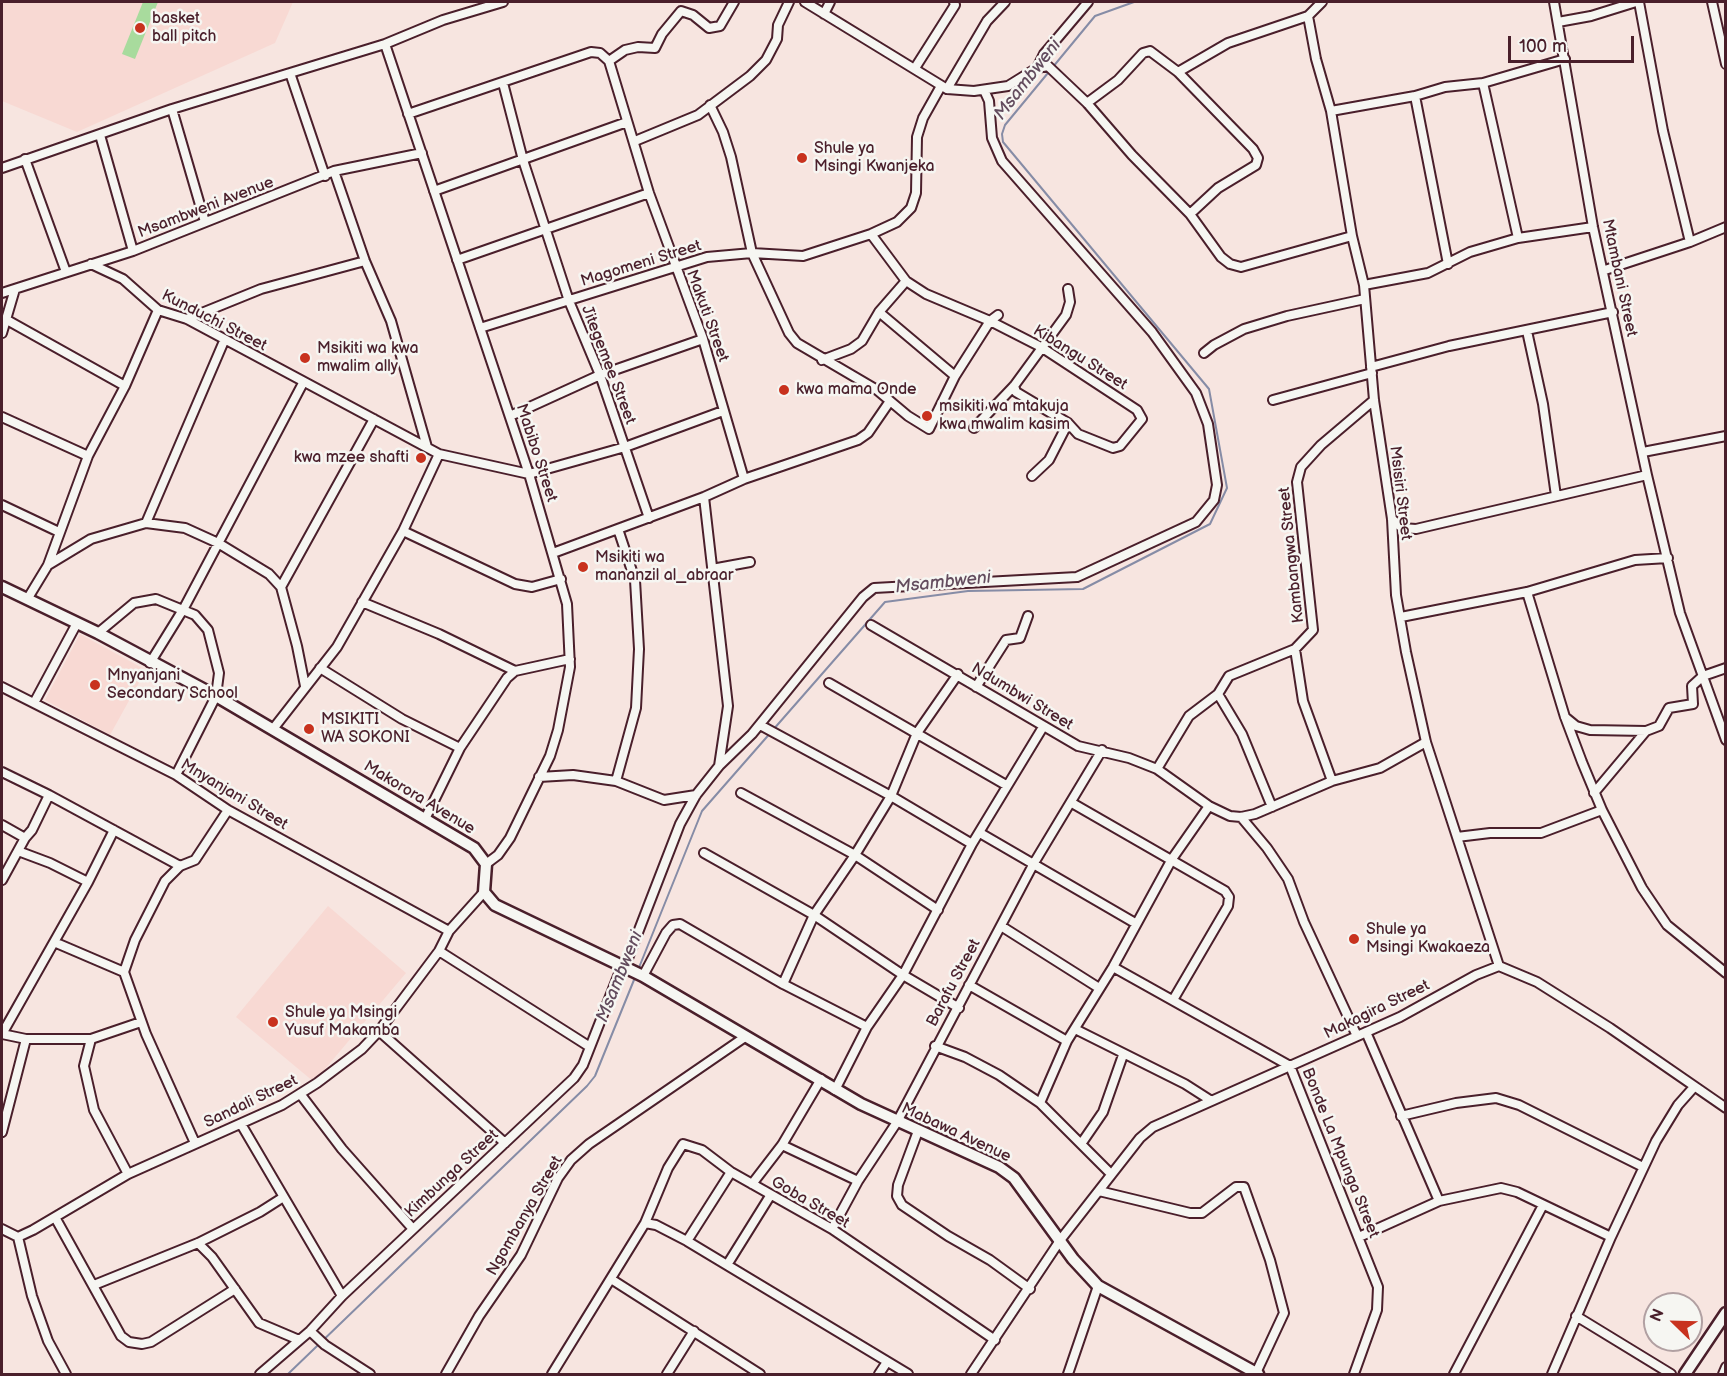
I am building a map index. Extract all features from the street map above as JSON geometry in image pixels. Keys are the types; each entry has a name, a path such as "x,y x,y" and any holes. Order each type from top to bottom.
{"street":[{"path":"2,168 172,110 385,44 443,20 503,2"},
{"path":"408,114 591,52 600,53 609,61 625,51 638,47 655,48 662,33 681,11 693,15 709,28 720,26 734,2"},
{"path":"634,141 698,115 766,60 777,39 778,25 789,2"},
{"path":"805,2 944,87 984,90 1008,86 1037,69 1048,66 1087,103 1132,155 1191,214 1221,257 1230,264 1241,267 1352,236"},
{"path":"824,14 830,2"},
{"path":"915,69 955,5 954,2"},
{"path":"944,87 987,21 1005,2"},
{"path":"1037,69 1044,54 1088,2"},
{"path":"1178,72 1228,43 1308,16 1322,2"},
{"name":"Mtambani Street","path":"1554,2 1593,227 1605,270 1647,475 1666,546 1680,613 1725,740"},
{"path":"1558,22 1591,16 1638,2 1663,131 1690,242"},
{"path":"1712,2 1725,64"},
{"name":"Msisiri Street","path":"1308,16 1331,111 1352,236 1364,285 1374,400 1392,519 1396,595 1426,742 1499,966"},
{"name":"Mabibo Street","path":"385,44 529,474 567,604 570,659 566,699 550,756 510,838 498,855 486,864"},
{"path":"1087,103 1118,80 1143,52 1156,54 1178,72 1253,150 1258,158 1256,165 1247,173 1218,189 1191,214"},
{"path":"1331,111 1415,96 1445,87 1482,83 1565,59"},
{"name":"Makuti Street","path":"609,61 649,194 674,267 703,339 744,479"},
{"path":"290,73 325,176"},
{"name":"Jitegemee Street","path":"503,83 523,160 568,301 600,375 649,518"},
{"path":"1482,83 1518,238"},
{"name":"Magomeni Street","path":"480,328 707,257 752,253 803,256 871,234 897,222 911,208 916,193 917,137 923,118 944,87"},
{"path":"632,970 680,824 696,795 719,766 766,730 863,597 874,588 1077,577 1196,522 1214,500 1217,485 1208,424 1196,393 1152,332 1002,161 992,138 989,101 984,90"},
{"path":"1415,96 1448,264"},
{"path":"711,105 728,149 752,253 789,333 797,343 822,360 877,390 929,429 955,376 990,321 998,315"},
{"path":"172,110 205,222"},
{"path":"434,191 627,122"},
{"path":"100,135 133,251"},
{"name":"Msambweni Avenue","path":"2,293 133,251 334,171 422,153"},
{"path":"24,159 66,272"},
{"path":"334,171 365,261 391,321 427,447"},
{"path":"458,260 649,194"},
{"path":"1364,285 1428,273 1470,252 1518,238 1593,227"},
{"path":"1605,270 1690,242 1725,227"},
{"name":"Kibangu Street","path":"871,234 906,281 926,294 990,321 1041,347 1137,410 1142,418 1120,446 1113,448 1078,434 1068,423 1016,392 1014,386"},
{"path":"186,318 261,289 365,261"},
{"name":"Kunduchi Street","path":"91,264 123,279 158,310 186,318 224,341 439,454 529,474"},
{"path":"822,360 857,345 879,312 906,281"},
{"path":"2,333 8,320 15,289"},
{"path":"974,428 1014,386 1070,307 1068,289"},
{"path":"1204,353 1244,329 1365,299"},
{"path":"28,598 48,565 88,456 125,386 158,310"},
{"path":"879,312 955,376"},
{"path":"1273,400 1449,346 1613,312"},
{"path":"8,320 125,386"},
{"path":"1527,331 1543,404 1556,496"},
{"path":"510,416 600,375 703,339"},
{"path":"146,523 224,341"},
{"path":"150,663 183,608 303,383"},
{"name":"Kambangwa Street","path":"1157,769 1189,716 1218,694 1229,676 1295,649 1313,630 1314,619 1306,584 1298,493 1301,467 1320,445 1374,400"},
{"path":"553,553 704,497 744,479 858,440 868,433 890,401"},
{"path":"529,474 625,447 723,411"},
{"path":"2,417 88,456"},
{"path":"281,587 374,419"},
{"path":"1032,476 1049,460 1068,423"},
{"path":"1643,452 1725,436"},
{"path":"273,729 337,647 403,531 439,454"},
{"path":"1392,519 1402,528 1416,529 1647,475"},
{"path":"704,497 728,706 719,766"},
{"path":"2,505 59,532"},
{"path":"48,565 91,539 146,523 185,528 218,543 269,574 281,587 305,686"},
{"path":"616,781 636,708 639,649 636,580 618,529"},
{"path":"403,531 515,584 532,588 561,579"},
{"path":"1401,617 1527,592 1655,554 1666,546"},
{"path":"1635,560 1668,558"},
{"path":"712,569 750,562"},
{"name":"Makorora Avenue","path":"2,587 98,633 150,663 216,696 474,848 486,864"},
{"path":"1527,592 1565,717 1602,810 1655,909 1667,925 1725,973"},
{"path":"98,633 134,603 156,599 183,608 195,615 208,630 219,673 216,696 176,775"},
{"path":"362,602 440,634 514,671"},
{"path":"976,687 1006,640 1020,638 1028,616"},
{"path":"34,703 77,623"},
{"name":"Ndumbwi Street","path":"871,625 1078,746 1102,750 1157,769 1209,806 1230,816 1241,817"},
{"path":"1295,649 1303,701 1332,781"},
{"path":"425,819 460,748 493,695 514,671 570,659"},
{"path":"320,668 402,719 460,748"},
{"path":"1565,717 1576,726 1590,730 1646,731 1659,726 1669,708 1693,704 1692,687 1703,676 1725,668"},
{"path":"783,984 814,915 855,855 891,796 917,733 958,674"},
{"path":"829,683 1006,785"},
{"name":"Mnyanjani Street","path":"2,687 176,775 228,810 450,931"},
{"path":"1218,694 1242,734 1272,807"},
{"path":"835,1090 867,1027 903,975 972,844 1043,727"},
{"path":"766,730 891,796 972,844"},
{"path":"1594,793 1646,731"},
{"path":"1357,1036 1304,922 1288,879 1267,848 1241,817 1272,807 1332,781 1380,768 1426,742"},
{"name":"Barafu Street","path":"832,1229 858,1181 897,1122 935,1046 959,1008 1034,863 1102,750"},
{"path":"2,772 50,795 180,866"},
{"path":"539,777 573,775 616,781 664,800 696,795"},
{"path":"741,793 855,855 938,910"},
{"path":"2,880 50,795"},
{"path":"1072,802 1225,891 1229,897 1228,906 1173,1000"},
{"path":"1040,1103 1067,1041 1113,967 1172,859 1209,806"},
{"path":"195,1143 141,1022 124,972 135,940 165,881 180,866 195,860 228,810"},
{"path":"1457,837 1490,833 1517,835 1541,833 1602,810"},
{"path":"2,825 25,838"},
{"path":"114,830 88,882 2,1034 26,1039 91,1039 141,1022"},
{"path":"980,833 1136,923"},
{"path":"18,851 50,862 88,882"},
{"path":"704,853 814,915 903,975 959,1008"},
{"path":"486,864 484,892 495,905 632,970"},
{"name":"Sandali Street","path":"18,1237 56,1219 128,1174 302,1095 362,1049 379,1031 439,951 450,931 484,892"},
{"path":"632,970 673,925 680,924 783,984 867,1027"},
{"path":"1001,926 1099,988"},
{"path":"54,942 124,972"},
{"path":"439,951 590,1047"},
{"path":"1499,966 1537,982 1610,1028 1725,1108"},
{"name":"Makagira Street","path":"971,1374 1030,1289 1061,1239 1140,1138 1153,1127 1366,1032 1476,975 1499,966"},
{"name":"Bonde La Mpunga Street","path":"1113,967 1290,1066 1378,1287 1377,1310 1354,1374"},
{"name":"Mabawa Avenue","path":"632,970 821,1079 835,1090 897,1122 999,1167 1014,1178 1061,1239 1073,1259 1098,1286 1257,1374"},
{"name":"Kimbunga Street","path":"260,1374 299,1340 313,1334 342,1296 574,1078 632,970"},
{"path":"969,985 1067,1041"},
{"path":"1075,1029 1185,1084 1210,1100"},
{"path":"379,1031 505,1143"},
{"path":"1366,1032 1439,1201"},
{"name":"Ngombanya Street","path":"446,1374 479,1317 521,1256 558,1178 571,1160 589,1144 745,1037"},
{"path":"2,1132 26,1039"},
{"path":"91,1039 84,1066 94,1110 128,1174"},
{"path":"935,1046 965,1057 999,1075 1040,1103 1111,1174"},
{"path":"1081,1144 1103,1112 1124,1055"},
{"path":"752,1184 782,1145 821,1079"},
{"path":"1552,1374 1643,1167 1678,1106 1694,1087"},
{"path":"302,1095 342,1149 413,1229"},
{"path":"1401,1116 1456,1103 1496,1098 1519,1105 1643,1167"},
{"path":"241,1124 282,1198 342,1296"},
{"path":"918,1131 898,1185 897,1196 902,1205 948,1236 990,1260 1030,1289"},
{"name":"Goba Street","path":"645,1223 673,1158 683,1144 690,1144 770,1196 832,1229 995,1341"},
{"path":"782,1145 858,1181"},
{"path":"687,1241 730,1172"},
{"path":"1099,1191 1190,1213 1202,1213 1236,1186 1244,1187 1270,1260 1284,1313 1257,1374"},
{"path":"1359,1236 1439,1201 1501,1188 1517,1192 1611,1237"},
{"path":"727,1265 770,1196"},
{"path":"94,1285 198,1243 260,1212 282,1198"},
{"path":"1454,1374 1543,1205"},
{"path":"56,1219 121,1336 129,1342 142,1344 151,1342 235,1289"},
{"path":"552,1374 645,1223 656,1225 687,1241 908,1374"},
{"path":"2,1229 18,1237 32,1296 48,1341 66,1374"},
{"path":"198,1243 259,1323 299,1340"},
{"path":"611,1279 760,1374"},
{"path":"1072,1373 1098,1286"},
{"path":"1685,1374 1725,1312"},
{"path":"1576,1316 1671,1374"},
{"path":"667,1374 694,1331"},
{"path":"313,1334 325,1345 370,1374"},
{"path":"879,1374 887,1362"},
{"path":"1722,1374 1725,1367"}],"shaded area":[{"path":"2,2 293,2 275,43 77,132 2,101"},
{"name":"Mnyanjani Secondary School","path":"80,634 146,670 110,735 45,700"},
{"path":"328,906 406,973 314,1082 236,1017"}],"green space":[{"name":"basket ball pitch","path":"143,2 158,2 135,59 122,54"}],"waterway":[{"name":"Msambweni","path":"638,970 702,811 885,602 968,591 1083,589 1210,524 1227,488 1209,389 1003,142 1002,134 1005,125 1095,16 1134,2"},
{"name":"Msambweni","path":"288,1374 587,1086 595,1076 636,975"}],"place":[{"name":"basket ball pitch","path":"140,28"},
{"name":"Shule ya Msingi Kwanjeka","path":"802,158"},
{"name":"Msikiti wa kwa mwalim ally","path":"305,358"},
{"name":"kwa mama Onde","path":"784,390"},
{"name":"msikiti wa mtakuja kwa mwalim kasim","path":"927,416"},
{"name":"kwa mzee shafti","path":"421,458"},
{"name":"Msikiti wa mananzil al_abraar","path":"583,567"},
{"name":"Mnyanjani Secondary School","path":"95,685"},
{"name":"MSIKITI WA SOKONI","path":"309,729"},
{"name":"Shule ya Msingi Kwakaeza","path":"1354,939"},
{"name":"Shule ya Msingi Yusuf Makamba","path":"273,1022"}]}
